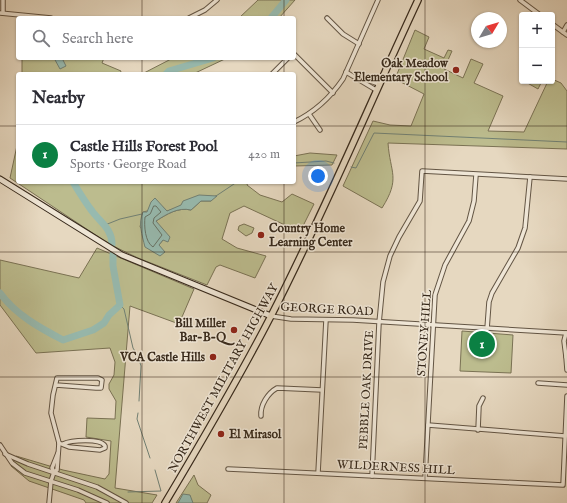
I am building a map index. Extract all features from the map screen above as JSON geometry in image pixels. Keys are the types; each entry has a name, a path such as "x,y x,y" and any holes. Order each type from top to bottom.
{"main road":[{"name":"NORTHWEST MILITARY HIGHWAY","path":"165,503 227,398 271,316 306,244 418,0"}],"street":[{"path":"3,0 2,13 32,16"},
{"path":"193,16 205,10 217,0"},
{"path":"296,121 309,114 333,93 346,72 378,0"},
{"path":"520,0 536,12"},
{"path":"327,18 343,34 359,44"},
{"path":"563,32 567,25"},
{"path":"555,26 567,35"},
{"path":"296,56 333,93"},
{"path":"274,72 286,60"},
{"path":"346,72 362,80 376,90"},
{"path":"362,80 379,84"},
{"path":"309,114 320,130"},
{"name":"PEBBLE OAK DRIVE","path":"372,476 379,322 385,272 399,237 420,201 422,171 476,174"},
{"path":"476,174 567,179"},
{"name":"STONEY HILL","path":"425,478 435,295 445,265 469,221 474,201 476,174"},
{"path":"487,329 492,293 518,248 525,228 530,177"},
{"name":"GEORGE ROAD","path":"0,179 122,255 271,316 291,319 379,322 567,334"},
{"path":"318,473 326,320"},
{"path":"567,334 564,342 567,356 567,370"},
{"path":"49,503 51,481 54,472 52,468 58,453 59,443 51,413 56,385 58,378 98,378 102,380 101,388 56,385"},
{"path":"538,383 567,385"},
{"path":"261,416 261,408 269,395 277,388 322,390"},
{"path":"428,425 565,436 567,396"},
{"path":"478,430 479,406 483,398"},
{"name":"WILDERNESS HILL","path":"228,469 563,485 565,436"},
{"path":"59,443 69,447 100,450 105,448 100,441 69,441 63,444"},
{"path":"0,445 12,464 25,474 51,481 98,498 107,503"},
{"path":"5,454 28,464 102,489 126,503"},
{"path":"98,498 102,489"}],"green space":[{"path":"258,0 295,0 281,16 241,16"},
{"path":"415,30 429,37 424,49 444,58 448,50 452,51 444,69 463,78 471,59 483,64 474,83 503,96 488,131 524,132 547,84 555,84 555,80 561,83 567,91 567,149 388,143 393,182 388,198 382,208 343,186 373,121 390,125 411,126 424,94 395,79"},
{"path":"22,60 103,60 102,63 121,71 121,72 22,72"},
{"path":"169,60 223,60 197,72 146,72"},
{"path":"529,84 540,84 538,89"},
{"path":"16,150 16,182 10,178"},
{"path":"310,153 337,155 332,165 296,166 296,156"},
{"path":"19,184 247,184 260,195 282,202 292,194 314,204 300,232 244,206 230,213 222,239 237,248 266,256 255,278 220,265 216,267 207,285 138,258 109,244","holes":["216,196 211,201 201,201 191,210 177,210 156,221 163,240 158,246 140,227 143,212 163,207 167,211"]},
{"path":"244,224 254,228 252,233 246,236 238,230 239,226"},
{"path":"97,248 194,289 179,324 130,306 115,488 157,495 152,503 86,503 84,500 29,481 11,466 16,456 63,470 105,479 109,474 111,441 86,437 87,418 115,419 116,401 109,389 109,384 114,375 115,362 110,348 36,353 0,305 0,260 79,278"},
{"path":"462,331 513,335 511,373 460,371"},
{"path":"194,475 198,485 211,495 207,503 176,503"}],"water":[{"path":"55,60 63,60 66,66 60,69"},
{"path":"199,195 217,196 211,201 201,201 191,210 177,210 156,221 170,237 168,242 163,240 159,245 165,252 160,256 145,247 141,229 141,220 143,212 147,212 151,202 155,198 167,211 181,205 183,201"},
{"path":"476,340 490,341 490,348 481,348 480,352 476,352"},
{"path":"183,494 190,495 193,503 178,503"}],"waterway":[{"path":"273,16 286,0"},
{"path":"168,72 206,60"},
{"path":"351,167 356,168 374,133 567,142"},
{"path":"296,163 326,161 334,163"},
{"path":"74,184 89,208 108,230 112,244"},
{"path":"216,196 234,184"},
{"path":"105,225 120,219 142,214"},
{"path":"0,293 13,308 37,326 63,340 93,330 104,323 109,315 120,305 113,266 113,254"},
{"path":"120,305 124,309 133,348 138,356 141,366 139,401"},
{"path":"138,413 137,419 150,458"},
{"path":"128,492 161,491 155,470"}],"place":[{"name":"Oak Meadow Elementary School","path":"456,70"},
{"name":"Country Home Learning Center","path":"261,235"},
{"name":"Bill Miller Bar-B-Q","path":"234,330"},
{"name":"Castle Hills Forest Pool","path":"482,344"},
{"name":"VCA Castle Hills","path":"213,357"},
{"name":"El Mirasol","path":"221,434"}]}
